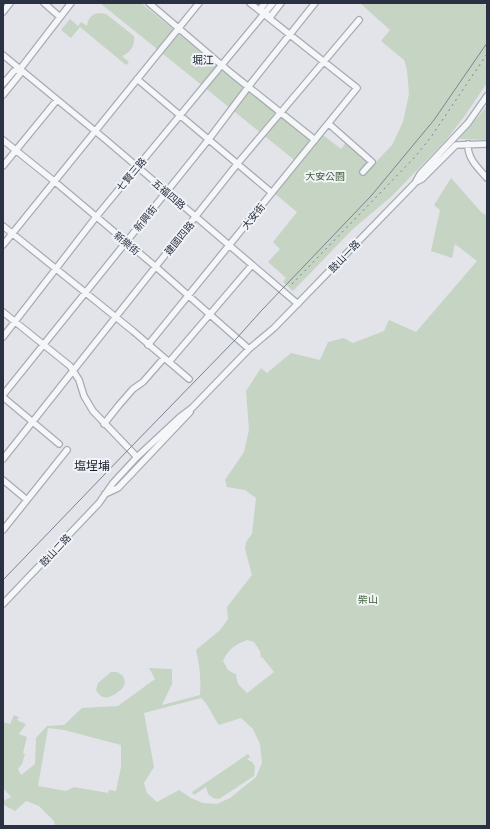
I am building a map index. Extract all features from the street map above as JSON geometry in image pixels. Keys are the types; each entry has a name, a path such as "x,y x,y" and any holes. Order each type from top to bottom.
{"street":[{"path":"3,12 10,3"},
{"path":"44,3 60,17"},
{"path":"3,95 20,74 20,69 71,3"},
{"path":"149,3 248,87 315,140"},
{"path":"3,246 198,3"},
{"path":"250,3 324,62"},
{"path":"265,3 261,8 264,14 271,16 280,3"},
{"name":"七賢三路","path":"3,337 96,217 273,3"},
{"name":"新興街","path":"3,396 209,139 248,87 315,3"},
{"name":"建國四路","path":"3,459 34,422 238,163 282,113 359,20"},
{"name":"五福四路","path":"3,55 95,131 298,304"},
{"name":"大安街","path":"148,345 357,88 324,62"},
{"path":"3,84 14,71 20,69"},
{"path":"137,79 272,193"},
{"name":"鼓山一路","path":"105,494 137,457 180,417 192,408 249,349 274,328 415,183 420,174 468,123 487,96"},
{"path":"3,166 57,100"},
{"path":"329,124 372,162 363,172"},
{"name":"新樂街","path":"3,140 156,267 249,349"},
{"path":"468,144 470,158 487,178"},
{"path":"415,183 422,179 456,145 487,144"},
{"path":"3,226 189,379"},
{"path":"169,362 252,265"},
{"path":"3,312 74,370 87,403 104,424 137,457"},
{"path":"104,424 133,389 143,382 164,358"},
{"path":"3,396 60,444"},
{"name":"鼓山一路","path":"105,494 118,488 189,414 192,408"},
{"path":"3,530 67,450"},
{"path":"3,480 27,500"},
{"name":"鼓山二路","path":"3,604 86,517 105,494"}],"green space":[{"name":"大安公園","path":"100,3 141,3 314,144 323,135 341,149 348,140 376,162 392,145 403,122 409,94 407,70 404,60 381,41 390,30 360,3 482,3 487,6 487,83 446,140 392,196 354,228 293,291 283,282 286,278 268,262 280,249 273,242 297,212 274,193 298,163"},
{"path":"99,13 106,14 134,36 132,48 128,53 122,56 129,62 126,65 80,27 71,38 61,30 70,19 78,26 81,22 87,26 90,17"},
{"path":"487,106 487,140 459,139"},
{"name":"柴山","path":"451,178 482,213 487,215 487,826 55,826 54,821 39,806 26,801 15,811 4,805 3,801 11,797 3,788 3,722 10,724 14,715 19,717 17,720 26,724 19,734 27,737 23,753 25,754 22,764 18,769 21,775 35,764 36,738 47,726 64,725 82,708 118,706 155,679 149,668 172,669 172,684 162,705 200,695 200,673 196,650 220,630 228,619 227,607 252,575 245,549 246,542 252,534 256,498 245,490 227,487 225,480 244,452 249,430 246,391 261,368 267,373 291,353 320,360 328,342 344,338 353,343 384,331 389,320 416,332 477,261 455,244 452,258 431,251 440,210 434,205","holes":["247,640 254,642 260,651 261,658 262,657 274,672 247,693 238,684 237,675 228,670 223,661 233,648","201,698 208,706 219,725 241,718 253,729 260,744 262,763 256,777 230,798 217,804 203,803 191,798 179,790 157,802 147,793 144,783 154,767 144,713","48,728 64,730 121,745 121,767 116,791 109,790 108,793 74,787 66,791 38,786"]},
{"path":"111,672 117,672 123,676 125,684 115,694 109,697 103,697 96,690 98,683"},
{"path":"248,754 250,757 247,759 255,766 254,776 219,799 213,798 208,794 206,787 194,795 192,792"}],"tram line":[{"path":"3,580 236,339 371,196 434,120 487,43"}],"railway":[{"path":"292,284 414,158 431,137 487,54"}],"district":[{"name":"堀江","path":"203,60"},
{"name":"塩埕埔","path":"92,466"}]}
